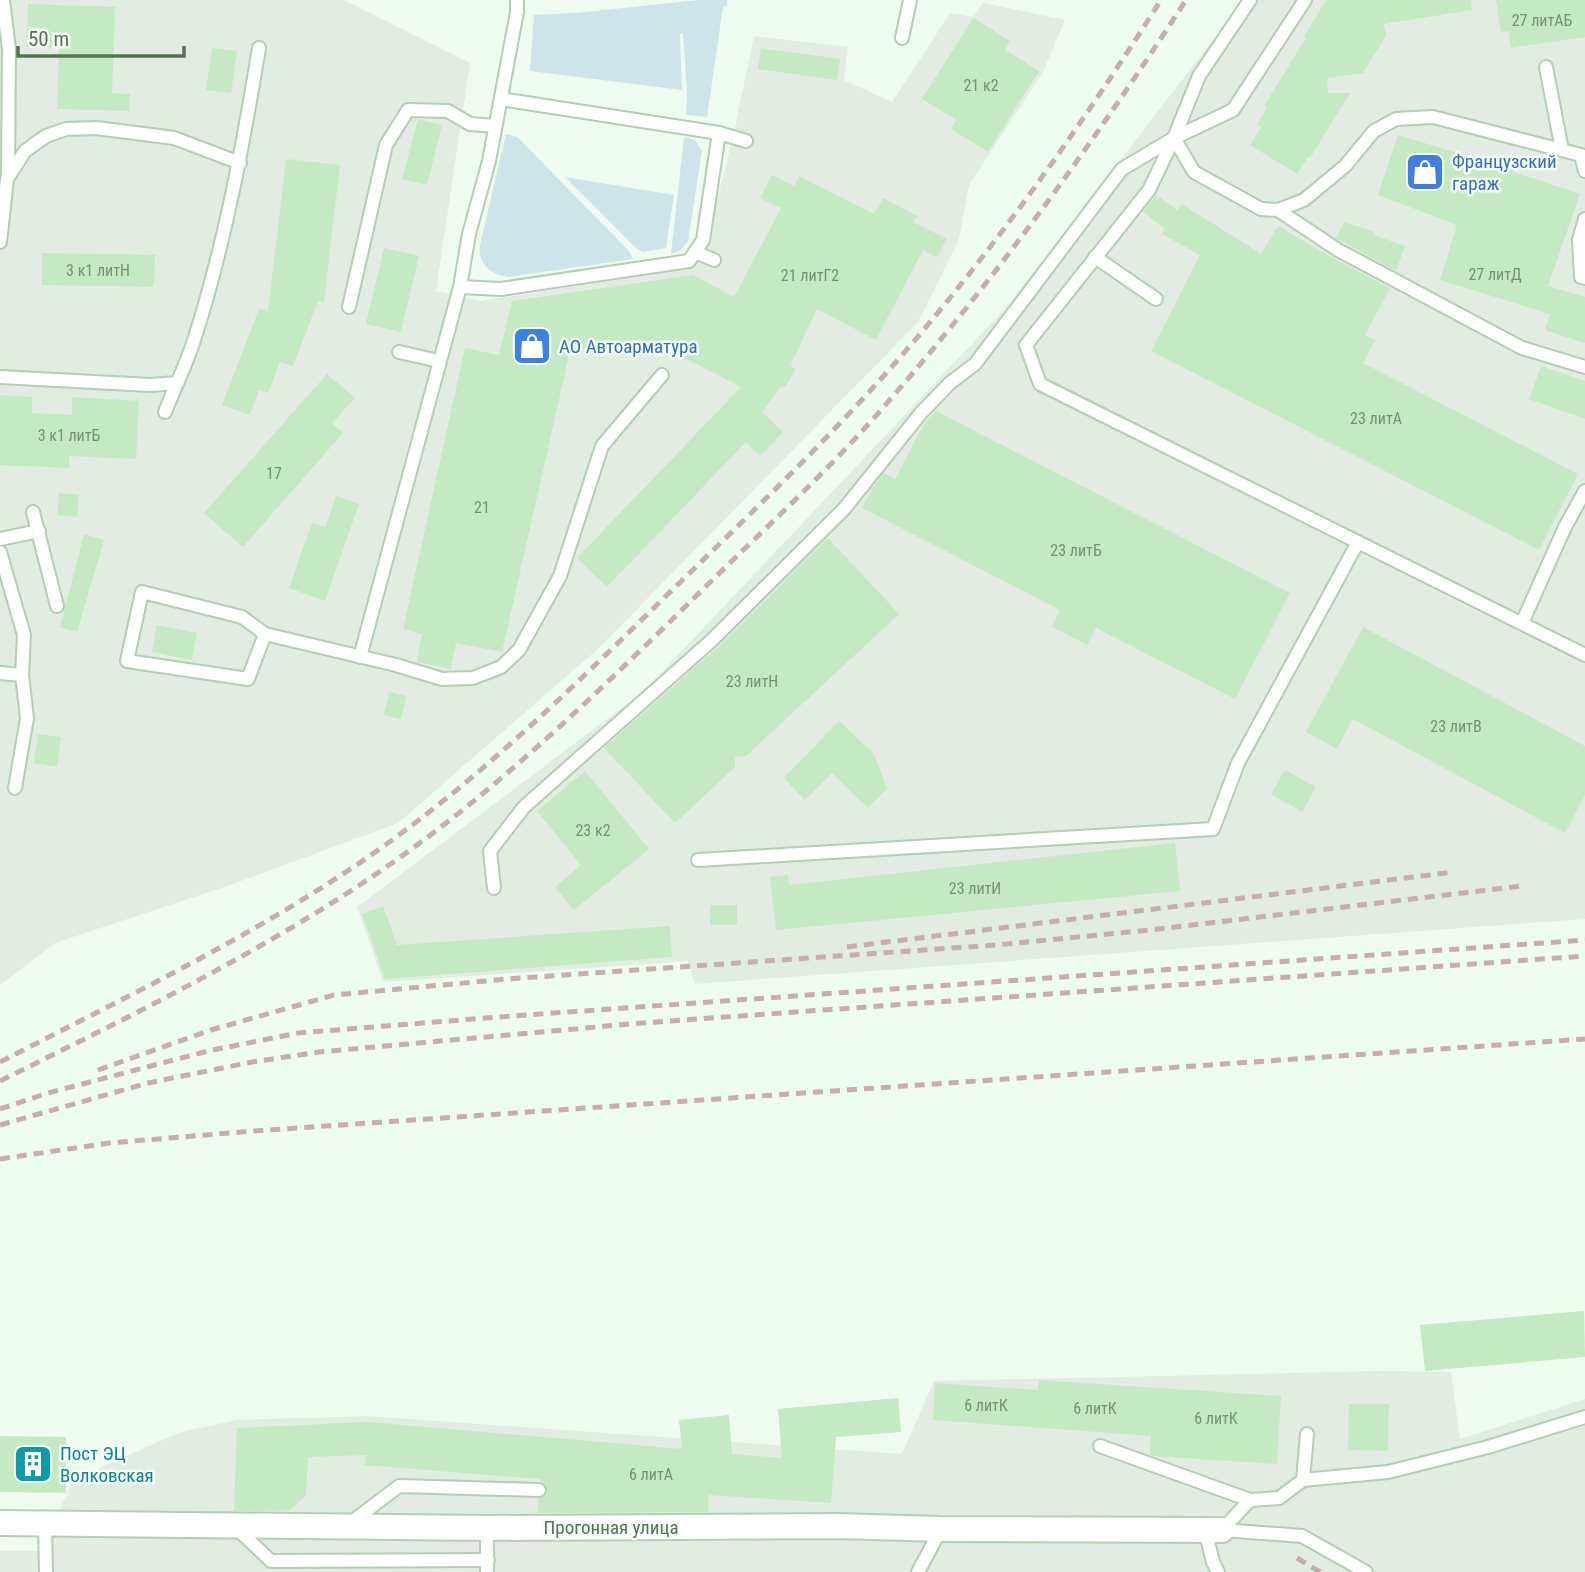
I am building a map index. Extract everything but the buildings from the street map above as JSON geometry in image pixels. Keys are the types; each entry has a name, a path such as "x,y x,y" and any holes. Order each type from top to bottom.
{"street":[{"name":"Прогонная улица","path":"0,1523 46,1523 96,1516 233,1525 346,1527 487,1528 917,1521 941,1529 1214,1530"}],"lane":[{"path":"0,242 8,179 9,48 3,0"},
{"path":"360,657 460,287 468,234 489,161 517,0"},
{"path":"902,38 910,0"},
{"path":"1250,0 1199,76 1149,190 1026,345 1040,384 1585,655"},
{"path":"494,888 490,851 524,807 712,640 844,509 921,413 950,383 975,364 1122,169 1174,138 1233,110 1305,0"},
{"path":"165,412 194,340 214,274 240,163 259,48"},
{"path":"1546,67 1562,150"},
{"path":"501,99 719,133 746,141"},
{"path":"349,307 386,145 408,110 448,111 470,124 495,126"},
{"path":"1174,138 1194,172 1261,209 1278,210 1304,200 1345,166 1374,131 1396,119 1433,117 1581,155 1585,171"},
{"path":"8,179 25,151 46,136 66,130 96,128 174,138 240,163"},
{"path":"460,287 501,289 689,261 702,240 719,133"},
{"path":"1278,210 1338,250 1522,348 1585,367"},
{"path":"1585,219 1579,240 1581,277 1585,278"},
{"path":"695,252 714,260"},
{"path":"1096,257 1156,299"},
{"path":"399,352 439,361"},
{"path":"265,634 247,679 127,661 142,592 242,617 265,634 442,678 473,678 501,667 519,650 560,576 602,446 662,375"},
{"path":"0,377 150,385 177,383"},
{"path":"1522,623 1565,527 1585,491"},
{"path":"33,512 57,606"},
{"path":"0,539 39,531"},
{"path":"698,860 1213,829 1238,764 1358,542"},
{"path":"0,552 24,635 22,675 27,718 15,788"},
{"path":"0,673 22,675"},
{"path":"1100,1446 1250,1500 1279,1498 1303,1480 1388,1472 1488,1447 1585,1418"},
{"path":"1303,1480 1307,1434"},
{"path":"346,1527 399,1486 539,1490"},
{"path":"1218,1572 1213,1562 1214,1530 1250,1500"},
{"path":"46,1523 46,1572"},
{"path":"233,1525 271,1561 488,1566 487,1528"},
{"path":"918,1572 941,1529"},
{"path":"1214,1530 1302,1536 1366,1572"}],"shaded area":[{"path":"0,0 344,0 470,63 436,291 480,301 689,269 706,243 733,137 754,36 848,47 844,80 892,102 950,13 973,17 983,3 1065,20 1043,72 969,185 959,239 918,322 599,648 398,823 230,885 55,943 0,985"},
{"path":"699,0 727,0 727,6 723,7 707,117 686,115 683,33 680,34 682,90 530,71 534,15"},
{"path":"1244,0 1585,0 1585,919 695,984 688,961 383,982 357,907 643,692 1004,310"},
{"path":"506,134 517,137 629,251 633,259 508,277 486,267 481,258 480,245"},
{"path":"684,137 695,140 702,151 688,241 681,250 671,254"},
{"path":"565,177 674,195 666,248 643,252 636,248"},
{"path":"1379,1371 1451,1372 1460,1439 1585,1399 1585,1572 0,1572 0,1551 39,1551 74,1479 181,1432 237,1420 367,1416 902,1454 934,1381"}],"railway":[{"path":"0,1062 235,939 327,884 411,826 524,732 783,481 896,362 933,319 1036,186 1161,0"},
{"path":"0,1081 193,983 334,902 461,811 577,711 828,467 916,369 998,268 1076,163 1186,0"},
{"path":"847,947 1454,872"},
{"path":"98,1070 211,1030 334,995 507,979 996,945 1150,930 1522,886"},
{"path":"0,1109 48,1093 208,1051 298,1033 1585,940"},
{"path":"0,1125 148,1083 252,1062 319,1052 641,1023 1585,956"},
{"path":"0,1159 109,1143 254,1131 1585,1039"},
{"path":"1297,1558 1320,1572"}],"place":[{"name":"Французский гараж","path":"1425,172"},
{"name":"АО Автоарматура","path":"532,346"},
{"name":"Пост ЭЦ Волковская","path":"33,1464"}]}
